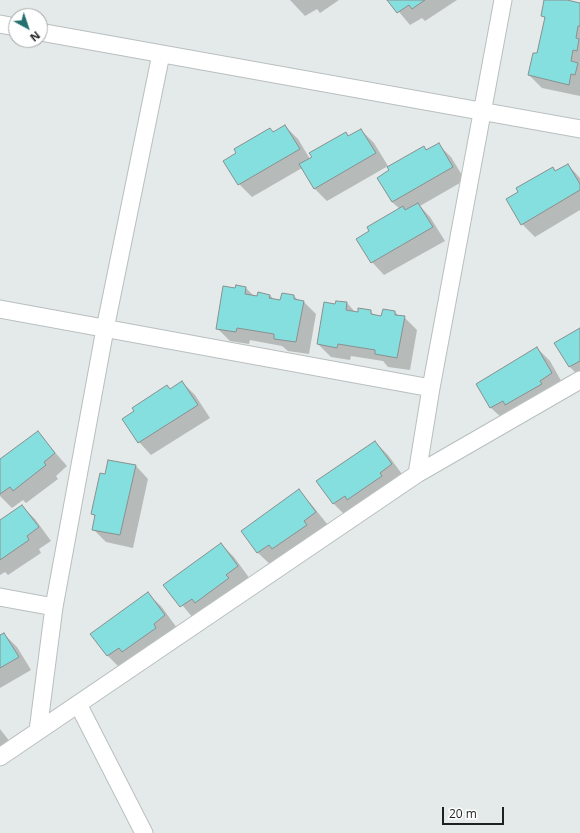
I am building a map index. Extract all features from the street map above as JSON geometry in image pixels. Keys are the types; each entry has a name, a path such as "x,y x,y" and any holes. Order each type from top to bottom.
{"street":[{"path":"417,474 431,388 503,0"},
{"path":"48,33 580,129"},
{"path":"38,731 54,607 105,329 161,54"},
{"path":"0,309 431,388"},
{"path":"0,757 417,474 580,380"},
{"path":"0,597 54,607"},
{"path":"78,704 144,833"}],"building":[{"path":"387,0 425,0 412,9 409,5 397,13"},
{"path":"544,0 567,0 580,3 580,26 578,26 576,38 579,39 577,51 573,50 571,61 578,63 575,75 571,74 569,85 528,75 533,53 537,53 545,17 541,16"},
{"path":"285,125 300,149 238,185 223,161 236,153 234,149 270,128 273,132"},
{"path":"361,129 376,153 314,189 299,164 312,157 309,153 346,132 348,136"},
{"path":"439,143 453,167 392,202 377,178 389,170 387,167 424,146 426,150"},
{"path":"568,164 580,184 580,190 521,225 506,199 518,192 516,188 553,167 555,171"},
{"path":"418,203 433,227 371,263 356,239 369,231 367,227 403,206 405,210"},
{"path":"236,285 246,287 245,294 257,296 258,292 270,295 269,298 280,300 282,293 294,295 294,299 304,301 296,342 274,339 274,334 237,328 236,332 216,329 223,286 235,288"},
{"path":"336,301 347,302 346,310 358,312 358,308 371,310 371,314 381,316 383,309 395,311 395,315 405,316 397,358 375,354 375,350 338,344 337,348 317,344 324,302 335,304"},
{"path":"580,328 580,361 569,367 554,343"},
{"path":"537,347 552,373 540,381 542,384 505,405 503,401 490,408 476,384"},
{"path":"182,381 198,405 138,443 122,419 134,411 132,408 167,385 170,389"},
{"path":"38,431 55,453 44,462 46,465 13,491 10,487 0,494 0,459"},
{"path":"375,441 392,464 380,473 382,476 347,500 345,496 333,504 316,481"},
{"path":"108,460 136,465 120,535 92,530 95,515 91,514 100,473 105,474"},
{"path":"299,489 316,512 304,521 307,525 272,549 269,545 257,553 241,531"},
{"path":"22,505 39,527 27,536 29,540 0,560 0,520"},
{"path":"221,543 238,566 226,575 229,578 195,603 192,599 180,607 163,585"},
{"path":"148,592 165,615 154,624 156,628 122,652 119,648 107,656 90,634"},
{"path":"4,633 19,657 0,668 0,635"}]}
